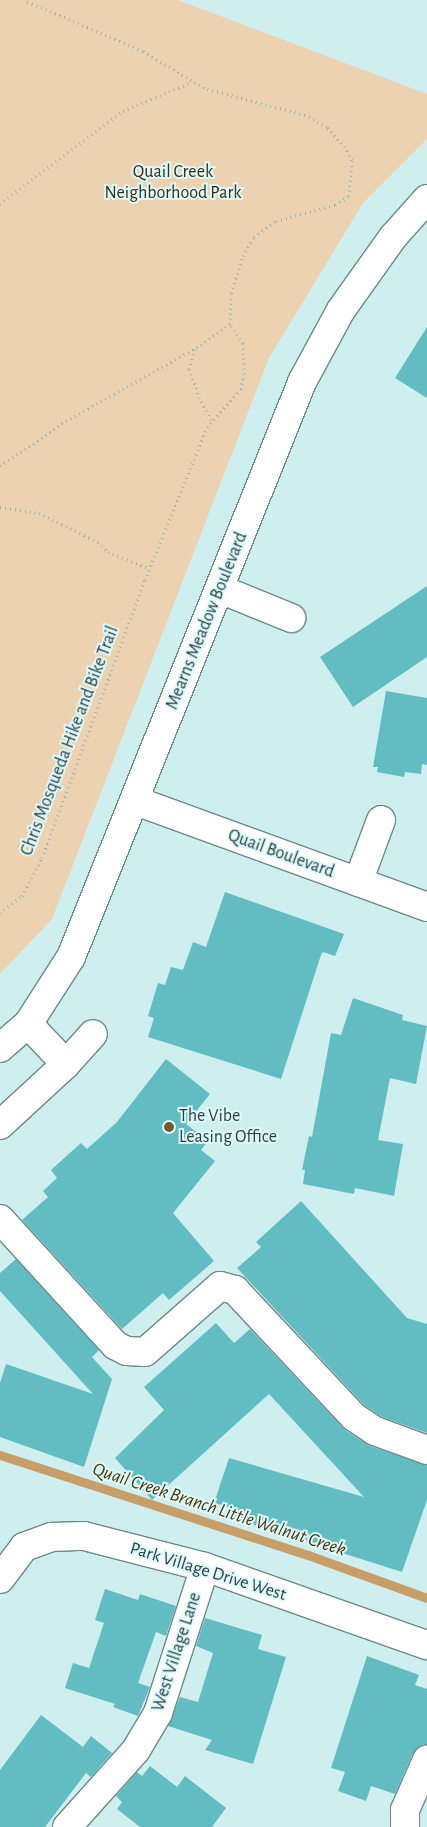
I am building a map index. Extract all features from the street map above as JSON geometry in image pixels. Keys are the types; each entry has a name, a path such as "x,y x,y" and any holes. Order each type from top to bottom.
{"street":[{"name":"Mearns Meadow Boulevard","path":"0,1048 28,1024 71,957 136,801 302,382 341,310 393,237 427,199"},
{"path":"220,589 291,618"},
{"name":"Quail Boulevard","path":"136,801 427,907"},
{"path":"358,882 381,820"},
{"path":"28,1024 66,1064"},
{"path":"0,1125 66,1064 93,1034"},
{"path":"0,1219 115,1345 127,1351 145,1352 220,1286 235,1290 354,1417 375,1431 427,1450"},
{"name":"Park Village Drive West","path":"0,1579 24,1548 52,1537 84,1536 205,1566 427,1644"},
{"name":"West Village Lane","path":"67,1827 136,1750 158,1713 205,1566"},
{"path":"405,1827 405,1810 427,1760"}],"path":[{"path":"0,466 66,421 195,348 230,324 231,293 243,256 254,237 276,221 335,205 349,196 352,160 345,147 327,127 305,115 204,88 143,51 24,0"},
{"path":"0,204 123,111 192,81"},
{"name":"Chris Mosqueda Hike and Bike Trail","path":"0,913 22,896 42,858 150,569 207,426 241,390 244,374 243,343 230,324"},
{"path":"195,348 189,370 199,397 212,421"},
{"path":"0,508 38,514 98,542 108,552 150,569"}],"green space":[{"name":"Quail Creek Neighborhood Park","path":"0,0 178,0 427,94 427,139 363,203 269,358 52,919 0,974"}],"building":[{"path":"427,327 427,398 395,378"},
{"path":"427,586 427,657 353,707 320,657"},
{"path":"386,691 427,698 427,765 422,764 421,774 405,772 404,777 377,772 378,767 373,767"},
{"path":"225,892 344,934 335,956 323,952 321,955 281,1079 148,1037 154,1018 148,1016 158,983 165,985 171,967 183,970 193,942 206,947"},
{"path":"353,998 403,1015 402,1020 427,1026 416,1084 390,1078 378,1140 403,1144 394,1196 355,1188 354,1194 303,1184 305,1170 302,1170 309,1136 312,1137 331,1033 341,1035"},
{"path":"166,1059 210,1094 186,1124 208,1141 201,1150 215,1161 173,1213 214,1261 169,1300 163,1293 122,1329 22,1220 48,1197 43,1191 57,1178 51,1170 81,1143 87,1149 117,1122"},
{"path":"301,1201 407,1318 427,1324 427,1433 382,1417 364,1405 237,1268 261,1247 256,1242"},
{"path":"16,1259 99,1350 92,1357 112,1379 84,1467 0,1437 0,1383 6,1364 93,1394 0,1291 0,1273"},
{"path":"216,1323 234,1343 250,1329 345,1430 370,1446 427,1465 427,1500 402,1572 232,1518 235,1509 214,1503 229,1458 364,1497 269,1394 152,1500 115,1458 164,1410 144,1387"},
{"path":"105,1589 138,1600 140,1594 176,1606 166,1636 156,1632 138,1683 150,1687 138,1716 113,1707 115,1704 65,1688 73,1663 89,1668 104,1623 95,1620"},
{"path":"205,1618 262,1635 258,1649 286,1657 253,1764 205,1750 212,1740 168,1726 180,1697 198,1702 213,1653 196,1646"},
{"path":"367,1656 419,1675 415,1685 427,1689 427,1745 413,1753 395,1794 371,1786 366,1801 338,1791 345,1772 331,1768"},
{"path":"41,1715 83,1747 91,1736 112,1753 91,1777 86,1773 45,1827 0,1827 0,1770"},
{"path":"150,1766 177,1787 185,1776 226,1808 212,1827 140,1827 117,1809 122,1802 116,1796 137,1772 142,1776"}],"waterway":[{"name":"Quail Creek Branch Little Walnut Creek","path":"0,1455 308,1555 427,1598"}],"place":[{"name":"The Vibe Leasing Office","path":"169,1127"}]}
